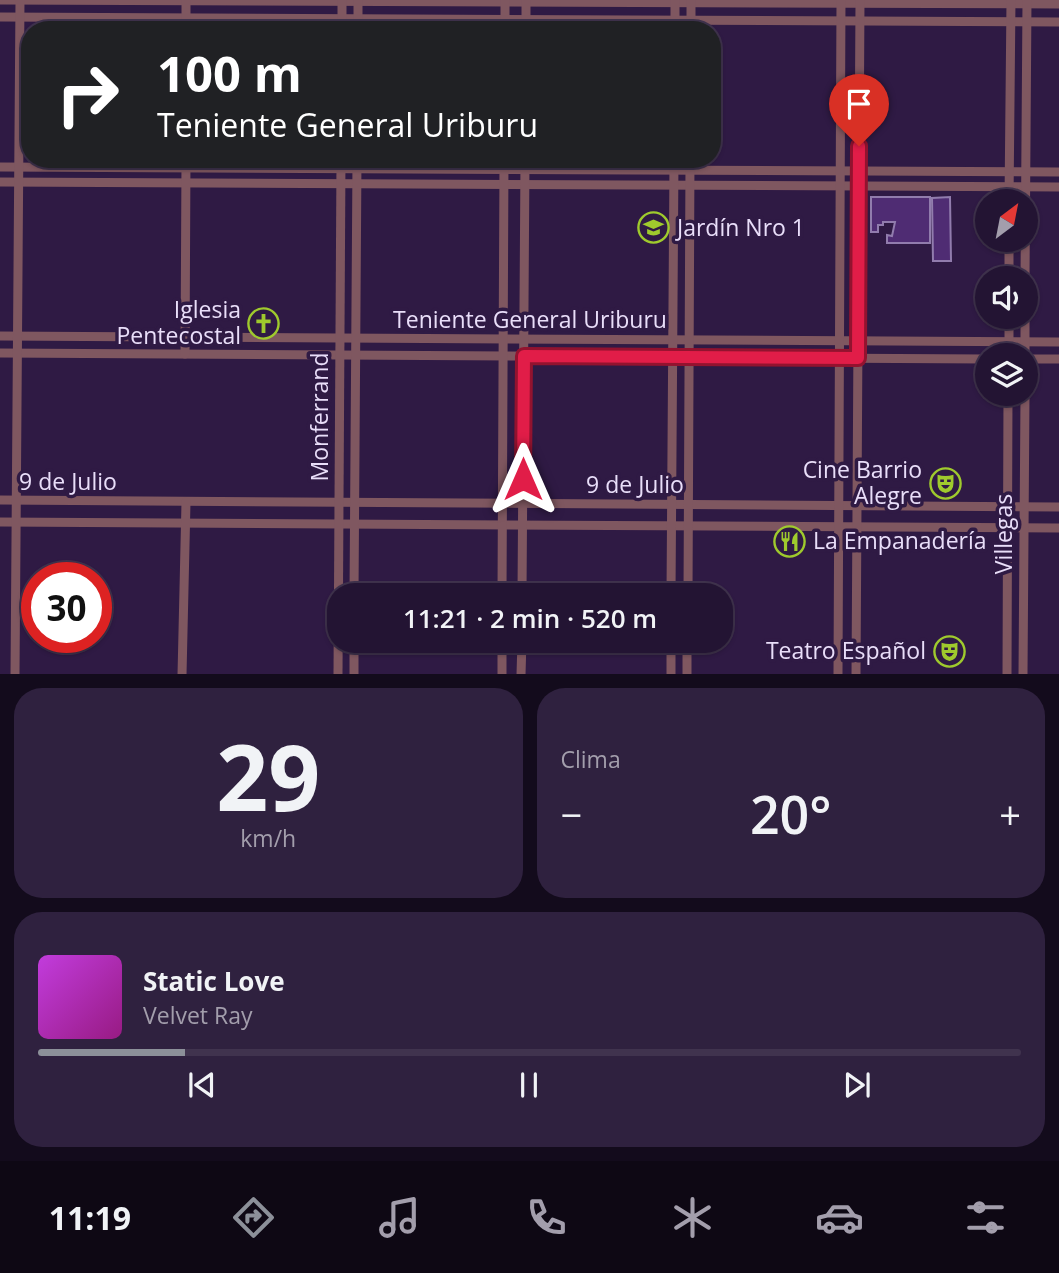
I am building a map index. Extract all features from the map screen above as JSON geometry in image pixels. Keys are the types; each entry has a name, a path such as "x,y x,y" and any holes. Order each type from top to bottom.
{"street":[{"path":"15,674 20,0"},
{"path":"0,1 1059,4"},
{"path":"186,1 186,18"},
{"path":"342,1 342,18"},
{"path":"358,1 358,18"},
{"path":"505,1 505,21"},
{"path":"526,1 526,21"},
{"path":"675,1 675,21"},
{"path":"691,1 691,21"},
{"path":"838,674 841,2"},
{"path":"856,674 860,2"},
{"path":"1010,2 1010,187"},
{"path":"1025,266 1027,2"},
{"path":"0,17 358,18 432,21"},
{"path":"721,24 841,21 1059,22"},
{"path":"0,167 19,167"},
{"path":"185,354 186,168"},
{"name":"Monferrand","path":"338,674 341,168"},
{"name":"Monferrand","path":"354,583 357,168"},
{"path":"502,583 504,168"},
{"path":"522,583 525,168"},
{"path":"624,168 1059,172"},
{"path":"671,583 674,170"},
{"path":"688,583 690,170"},
{"path":"0,183 1059,187"},
{"path":"1009,329 1009,342"},
{"path":"1025,329 1025,342"},
{"name":"Teniente General Uriburu","path":"0,336 1059,342"},
{"name":"Teniente General Uriburu","path":"0,353 975,359"},
{"path":"1038,358 1059,359"},
{"name":"Villegas","path":"1007,674 1009,406"},
{"name":"Villegas","path":"1023,674 1025,406"},
{"name":"9 de Julio","path":"0,500 1059,507"},
{"path":"182,674 186,502"},
{"name":"9 de Julio","path":"0,522 1059,528"},
{"path":"354,653 354,674"},
{"path":"502,653 502,674"},
{"path":"521,674 522,653"},
{"path":"671,653 671,674"},
{"path":"687,653 687,674"}],"building":[{"path":"871,197 930,197 930,243 887,243 887,235 892,236 895,222 883,222 883,225 878,225 878,232 871,232"},
{"path":"950,197 951,261 933,261 932,198"}],"place":[{"name":"Jardín Nro 1","path":"654,228"},
{"name":"Iglesia Pentecostal","path":"264,323"},
{"name":"Cine Barrio Alegre","path":"945,483"},
{"name":"La Empanadería","path":"790,541"},
{"name":"Teatro Español","path":"949,651"}],"route":[{"path":"523,479 524,356 858,358 859,146"}]}
